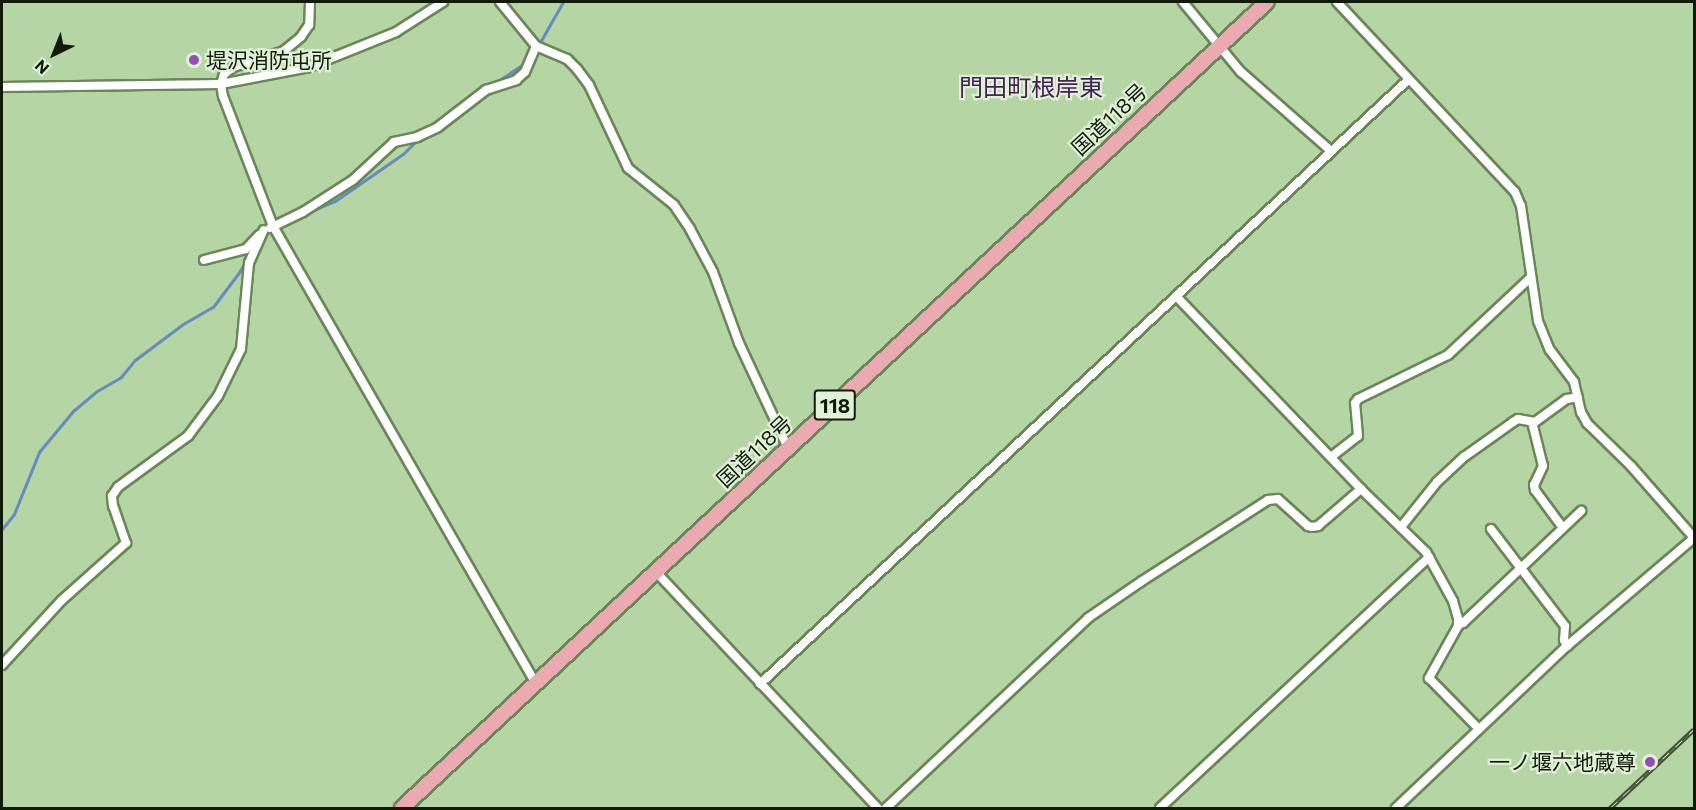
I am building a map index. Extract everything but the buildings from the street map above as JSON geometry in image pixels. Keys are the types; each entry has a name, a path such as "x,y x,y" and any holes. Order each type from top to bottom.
{"highway":[{"name":"国道118号","path":"402,808 1266,2"}],"street":[{"path":"310,2 309,25 301,37 284,51 232,67 224,74 221,84 223,96 268,228 536,684"},
{"path":"2,87 221,84 309,67 350,52 396,32 443,2"},
{"path":"500,2 536,45 567,59 577,69 589,85 628,168 674,205 690,229 713,272 739,343 788,448"},
{"path":"1183,2 1241,72 1331,151"},
{"path":"1337,2 1515,192 1521,206 1530,278 1543,336 1574,382 1587,423 1631,466 1694,538 1567,646 1396,808"},
{"path":"204,260 246,249 268,228 303,212 353,180 394,142 417,137 438,127 486,90 516,80 525,72 536,45"},
{"path":"760,684 1409,79"},
{"path":"2,665 62,600 126,543 113,506 112,496 118,487 188,436 218,396 241,349 249,263 268,228"},
{"path":"1331,457 1358,436 1355,402 1358,399 1448,355 1466,341 1530,278"},
{"path":"1176,296 1429,557 1453,601 1458,624 1429,678 1479,729"},
{"path":"1401,527 1437,482 1464,457 1518,419 1532,422 1544,418 1567,399 1578,398"},
{"path":"1532,422 1543,466 1534,485 1535,490 1563,528"},
{"path":"886,808 1088,618 1142,581 1268,500 1278,499 1312,527 1318,526 1361,489"},
{"path":"1458,624 1463,623 1581,511"},
{"path":"1491,529 1565,626 1564,640 1567,646"},
{"path":"1160,808 1429,557"},
{"path":"656,572 878,808"}],"waterway":[{"path":"539,44 563,2"},
{"path":"495,83 526,62"},
{"path":"311,211 335,201 403,154 417,140"},
{"path":"2,529 14,514 39,452 73,411 97,391 121,377 135,360 183,324 213,307 240,271 251,249"}],"railway":[{"path":"1610,808 1694,729"}],"place":[{"name":"堤沢消防屯所","path":"194,60"},
{"name":"一ノ堰六地蔵尊","path":"1650,762"}],"district":[{"name":"門田町根岸東","path":"1031,87"}]}
